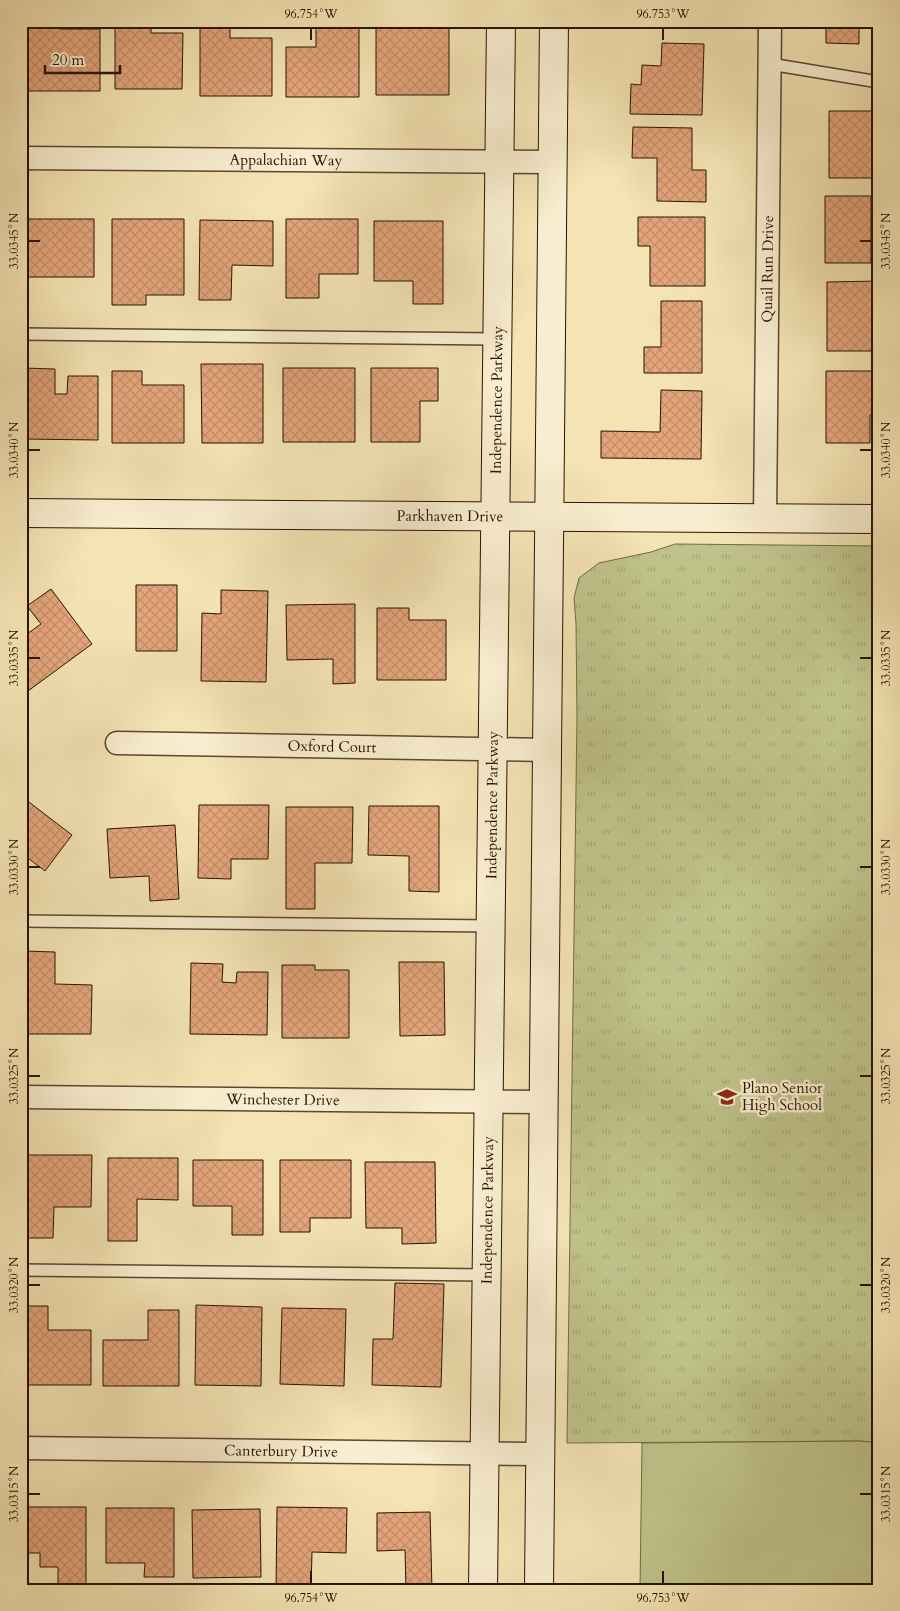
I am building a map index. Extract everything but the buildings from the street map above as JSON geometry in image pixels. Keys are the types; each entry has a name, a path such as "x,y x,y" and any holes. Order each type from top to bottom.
{"main road":[{"name":"Independence Parkway","path":"482,1590 490,1102 500,21"},
{"path":"539,1590 554,21"},
{"name":"Parkhaven Drive","path":"21,513 879,519"}],"street":[{"name":"Quail Run Drive","path":"765,518 770,21"},
{"name":"Appalachian Way","path":"21,158 552,162"},
{"name":"Oxford Court","path":"117,743 547,750"},
{"name":"Winchester Drive","path":"21,1097 545,1102"},
{"name":"Canterbury Drive","path":"21,1448 540,1454"}],"lane":[{"path":"770,64 879,82"},
{"path":"21,334 497,339"},
{"path":"21,921 492,926"},
{"path":"21,1270 487,1275"}],"green space":[{"name":"Plano Senior High School","path":"675,544 879,546 879,1072 872,1117 875,1135 879,1142 879,1443 860,1441 567,1443 577,716 574,598 579,578 599,563 651,552"},
{"path":"879,1079 879,1139 874,1116"},
{"path":"860,1441 879,1443 879,1590 640,1590 642,1443"}],"place":[{"name":"Plano Senior High School","path":"727,1097"}]}
